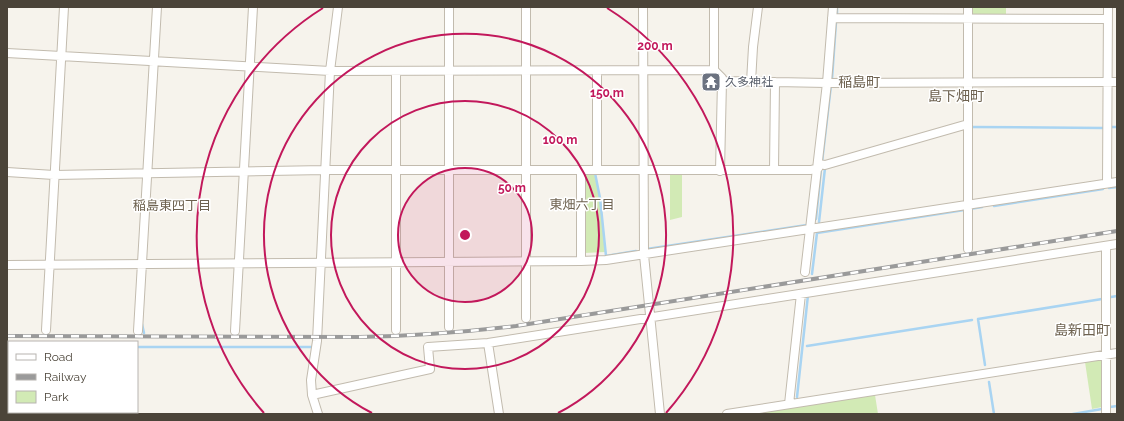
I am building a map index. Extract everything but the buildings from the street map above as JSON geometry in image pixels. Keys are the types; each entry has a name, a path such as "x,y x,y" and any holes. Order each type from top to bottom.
{"street":[{"path":"46,330 64,7"},
{"path":"138,331 157,7"},
{"path":"235,331 253,7"},
{"path":"318,414 312,395 311,380 317,344 330,71 338,7"},
{"path":"449,7 449,327"},
{"path":"526,7 526,318"},
{"path":"643,7 644,255 660,414"},
{"path":"714,7 714,70 722,78 720,171"},
{"path":"751,82 753,47 758,7"},
{"path":"805,272 827,83 833,7"},
{"path":"968,7 968,249"},
{"path":"1107,183 1108,7"},
{"path":"832,18 1108,18"},
{"path":"7,53 330,71 714,70"},
{"path":"396,71 396,330"},
{"path":"597,71 597,170"},
{"path":"722,81 827,83 1117,82"},
{"path":"774,170 775,82"},
{"path":"7,172 54,175 325,170 811,170 818,166 968,124"},
{"path":"581,170 581,261"},
{"path":"7,265 606,260 1117,182"},
{"path":"312,395 430,369 428,347 488,343 1117,244"},
{"path":"1106,246 1106,414"},
{"path":"789,404 802,294"},
{"path":"488,343 499,414"},
{"path":"727,414 1117,353"}],"green space":[{"path":"970,7 1006,7 1006,17 973,17 970,14"},
{"path":"583,172 594,173 600,198 605,252 584,253"},
{"path":"670,173 682,173 682,217 670,220"},
{"path":"1100,359 1103,362 1102,407 1092,409 1085,362"},
{"path":"875,395 878,414 753,414"}],"waterway":[{"path":"837,7 837,15"},
{"path":"832,79 836,22"},
{"path":"822,162 831,85"},
{"path":"971,127 1104,128"},
{"path":"1111,127 1117,127"},
{"path":"819,222 825,168"},
{"path":"816,219 821,169"},
{"path":"595,173 600,198 606,256 636,251"},
{"path":"1109,188 1117,187"},
{"path":"994,206 1103,189"},
{"path":"970,209 982,207"},
{"path":"812,274 817,233 964,210"},
{"path":"647,249 807,225"},
{"path":"797,397 808,295"},
{"path":"1111,297 1117,296"},
{"path":"985,365 978,319 1102,299"},
{"path":"807,346 972,320"},
{"path":"142,324 144,333"},
{"path":"138,347 311,347"},
{"path":"989,382 994,414"},
{"path":"1110,407 1117,406"},
{"path":"1073,414 1102,409"}],"railway":[{"path":"7,336 360,337 418,335 477,330 516,326 1117,231"}],"place":[{"name":"久多神社","path":"711,82"}],"district":[{"name":"稲島町","path":"859,82"},
{"name":"島下畑町","path":"956,96"},
{"name":"東畑六丁目","path":"582,204"},
{"name":"稲島東四丁目","path":"172,205"},
{"name":"島新田町","path":"1082,330"}]}
